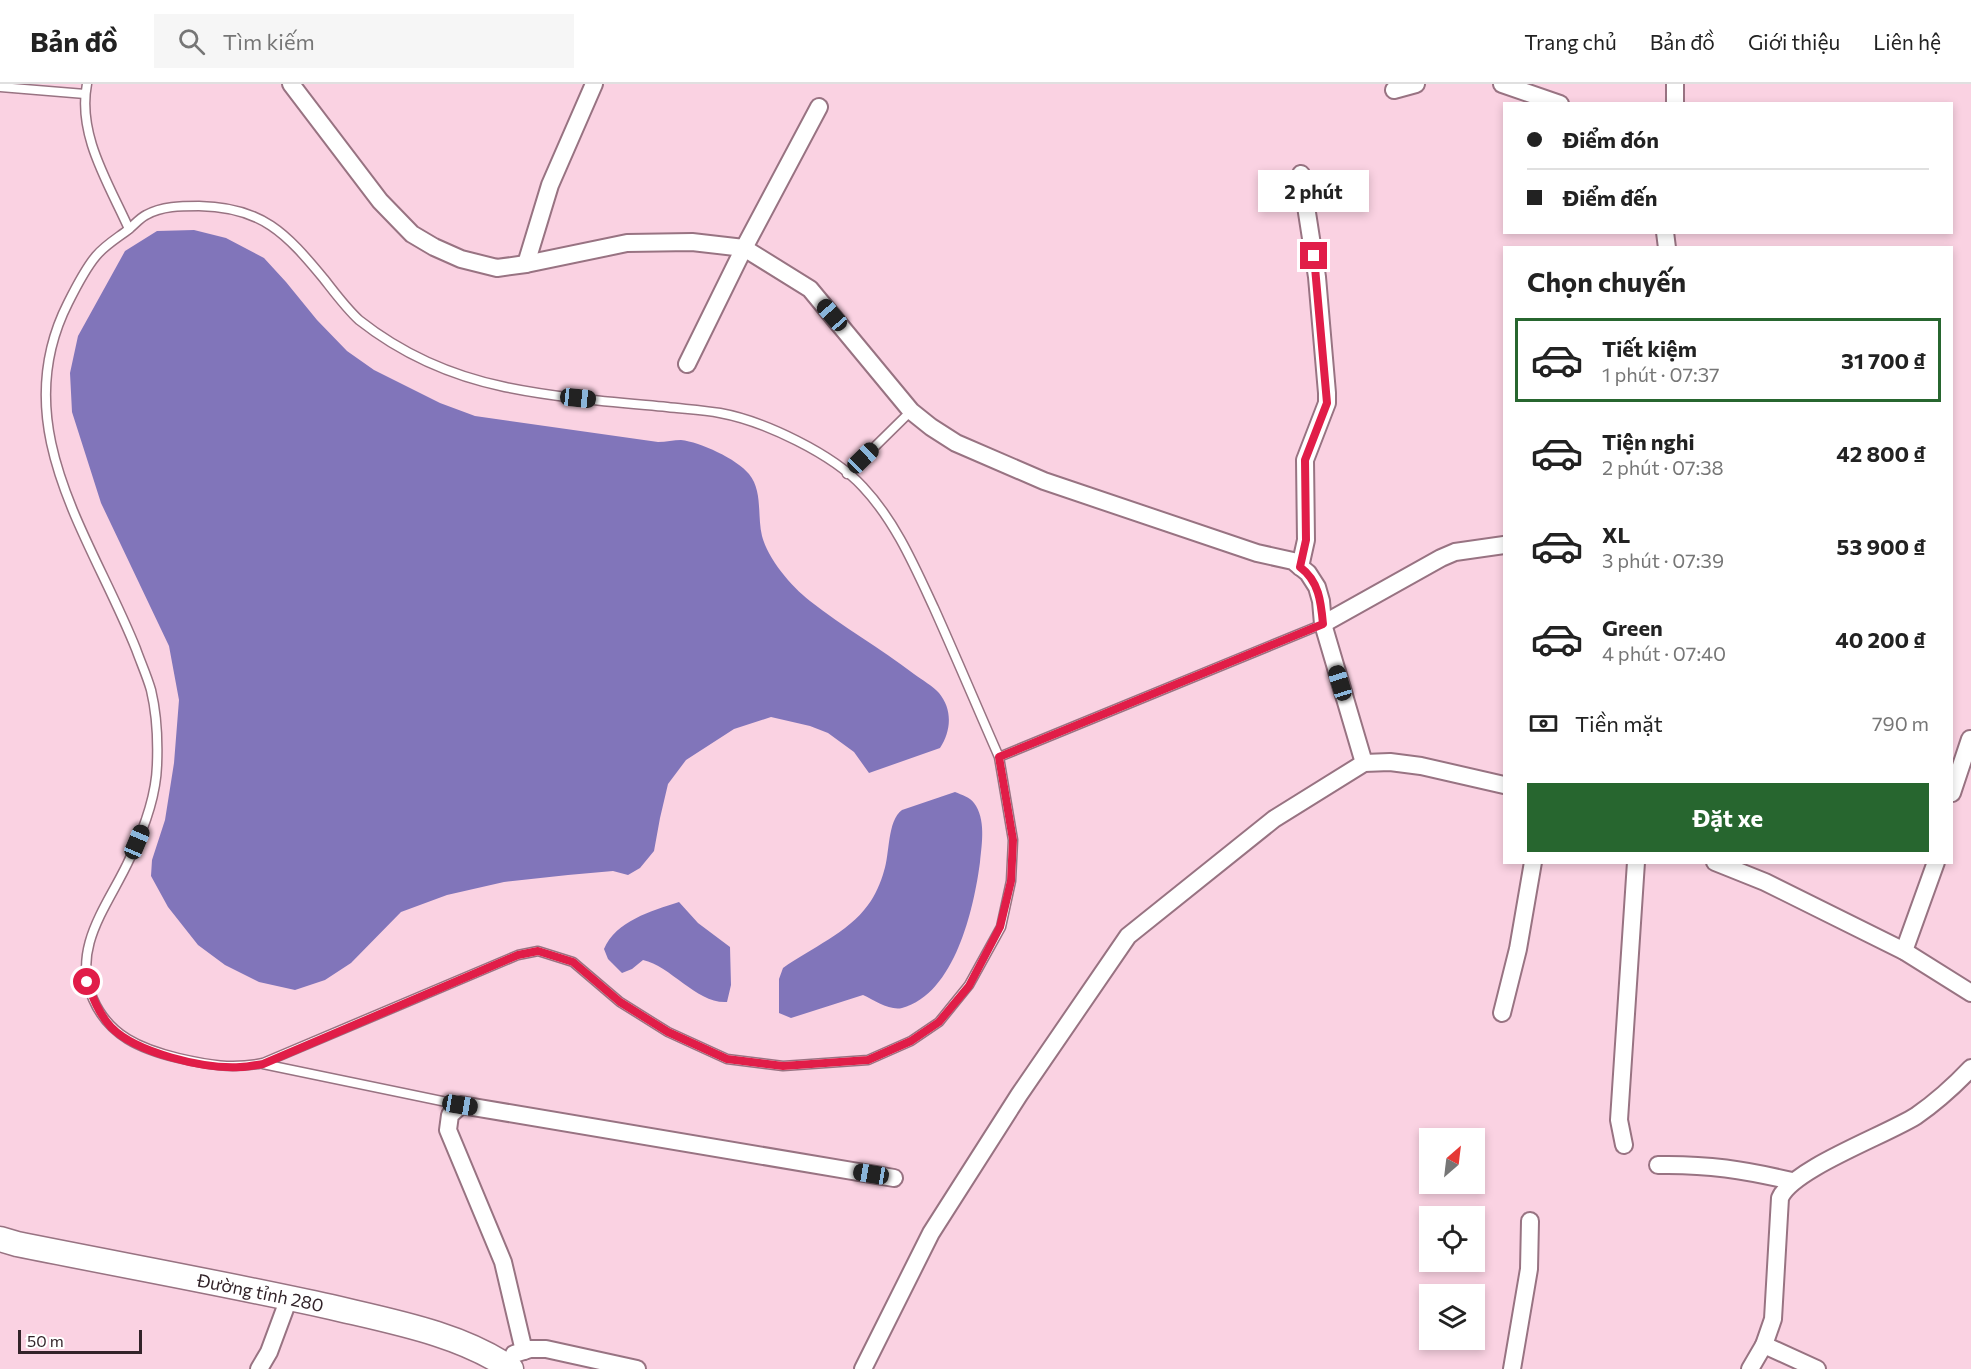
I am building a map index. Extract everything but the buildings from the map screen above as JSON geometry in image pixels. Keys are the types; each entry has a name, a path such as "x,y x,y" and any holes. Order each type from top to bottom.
{"main road":[{"name":"Đường tỉnh 280","path":"0,1239 289,1298 402,1324 510,1359"}],"street":[{"path":"291,84 380,201 412,234 461,259 497,268 627,243 692,242 744,248 810,289 911,411 956,442 1015,470 1126,510 1257,553 1293,561 1308,573 1317,587 1323,624 1364,763"},
{"path":"526,264 550,186 594,84"},
{"path":"1394,90 1416,84"},
{"path":"1502,84 1554,102"},
{"path":"1675,84 1675,102"},
{"path":"687,364 744,248 819,107"},
{"path":"1300,567 1306,540 1305,460 1327,403 1317,277 1301,174"},
{"path":"1323,624 1441,558 1455,552 1503,545"},
{"path":"1953,790 1970,739"},
{"path":"863,1369 931,1233 1019,1095 1128,936 1274,819 1364,763 1390,762 1421,766 1503,785"},
{"path":"1503,1012 1518,949 1533,864"},
{"path":"1624,1145 1619,1120 1636,864"},
{"path":"1720,864 1766,882 1904,951 1971,993"},
{"path":"1904,951 1935,864"},
{"path":"1750,1369 1764,1345 1773,1319 1780,1198 1792,1181 1914,1117 1955,1085 1971,1068"},
{"path":"637,1369 546,1349 510,1359 503,1262 448,1130 450,1115 460,1105 894,1178"},
{"path":"1658,1166 1700,1165 1743,1170 1792,1181"},
{"path":"1512,1369 1529,1269 1530,1221"},
{"path":"259,1369 269,1352 289,1298"},
{"path":"1764,1345 1818,1369"}],"lane":[{"path":"87,84 85,94 89,139 129,229"},
{"path":"0,87 85,94"},
{"path":"176,206 218,207 255,215 290,239 352,314 380,336 414,356 456,375 508,388 578,398 723,413 770,428 816,451 861,484 894,527 931,602 999,757 1013,840 1011,881 1000,927 969,986 939,1022 911,1041 868,1060 783,1066 727,1059 668,1032 620,1002 573,962 538,951 518,955 263,1064 241,1068 208,1065 148,1051 111,1027 95,1004 87,982 86,956 92,931 128,863 147,820 157,772 157,720 150,686 130,635 87,544 56,467 48,432 45,388 48,357 56,331 76,287 97,254 129,229 146,215 176,206"},
{"path":"847,474 911,411"},
{"path":"999,757 1323,624"},
{"path":"263,1064 460,1105"}],"shaded area":[{"path":"194,230 226,238 264,258 347,351 374,370 440,403 475,416 658,442 689,441 718,452 736,463 749,474 753,481 758,496 765,545 788,580 823,611 931,685 939,693 947,706 949,720 940,748 869,773 854,752 828,733 810,726 771,717 734,729 686,760 668,784 654,851 640,868 628,875 613,871 504,882 447,895 401,912 351,963 325,980 295,990 259,982 225,965 198,945 168,907 151,876 152,860 165,820 174,763 179,700 169,646 101,503 72,412 70,373 78,336 125,251 157,231"},
{"path":"955,792 966,796 978,809 982,824 982,847 967,925 959,947 936,986 920,1000 897,1009 887,1007 863,995 791,1018 779,1013 779,979 783,968 850,924 873,897 884,871 891,830 897,815 902,810"},
{"path":"679,902 698,923 730,947 731,985 727,1002 705,997 664,969 643,960 632,969 622,973 608,959 604,949 617,931 636,918"}],"route":[{"path":"87,982 95,1004 111,1027 148,1051 208,1065 241,1068 263,1064 518,955 538,951 573,962 620,1002 668,1032 727,1059 783,1066 868,1060 911,1041 939,1022 969,986 1000,927 1011,881 1013,840 999,757 1323,624 1317,587 1308,573 1300,567 1306,540 1305,460 1327,403 1314,256"}]}
